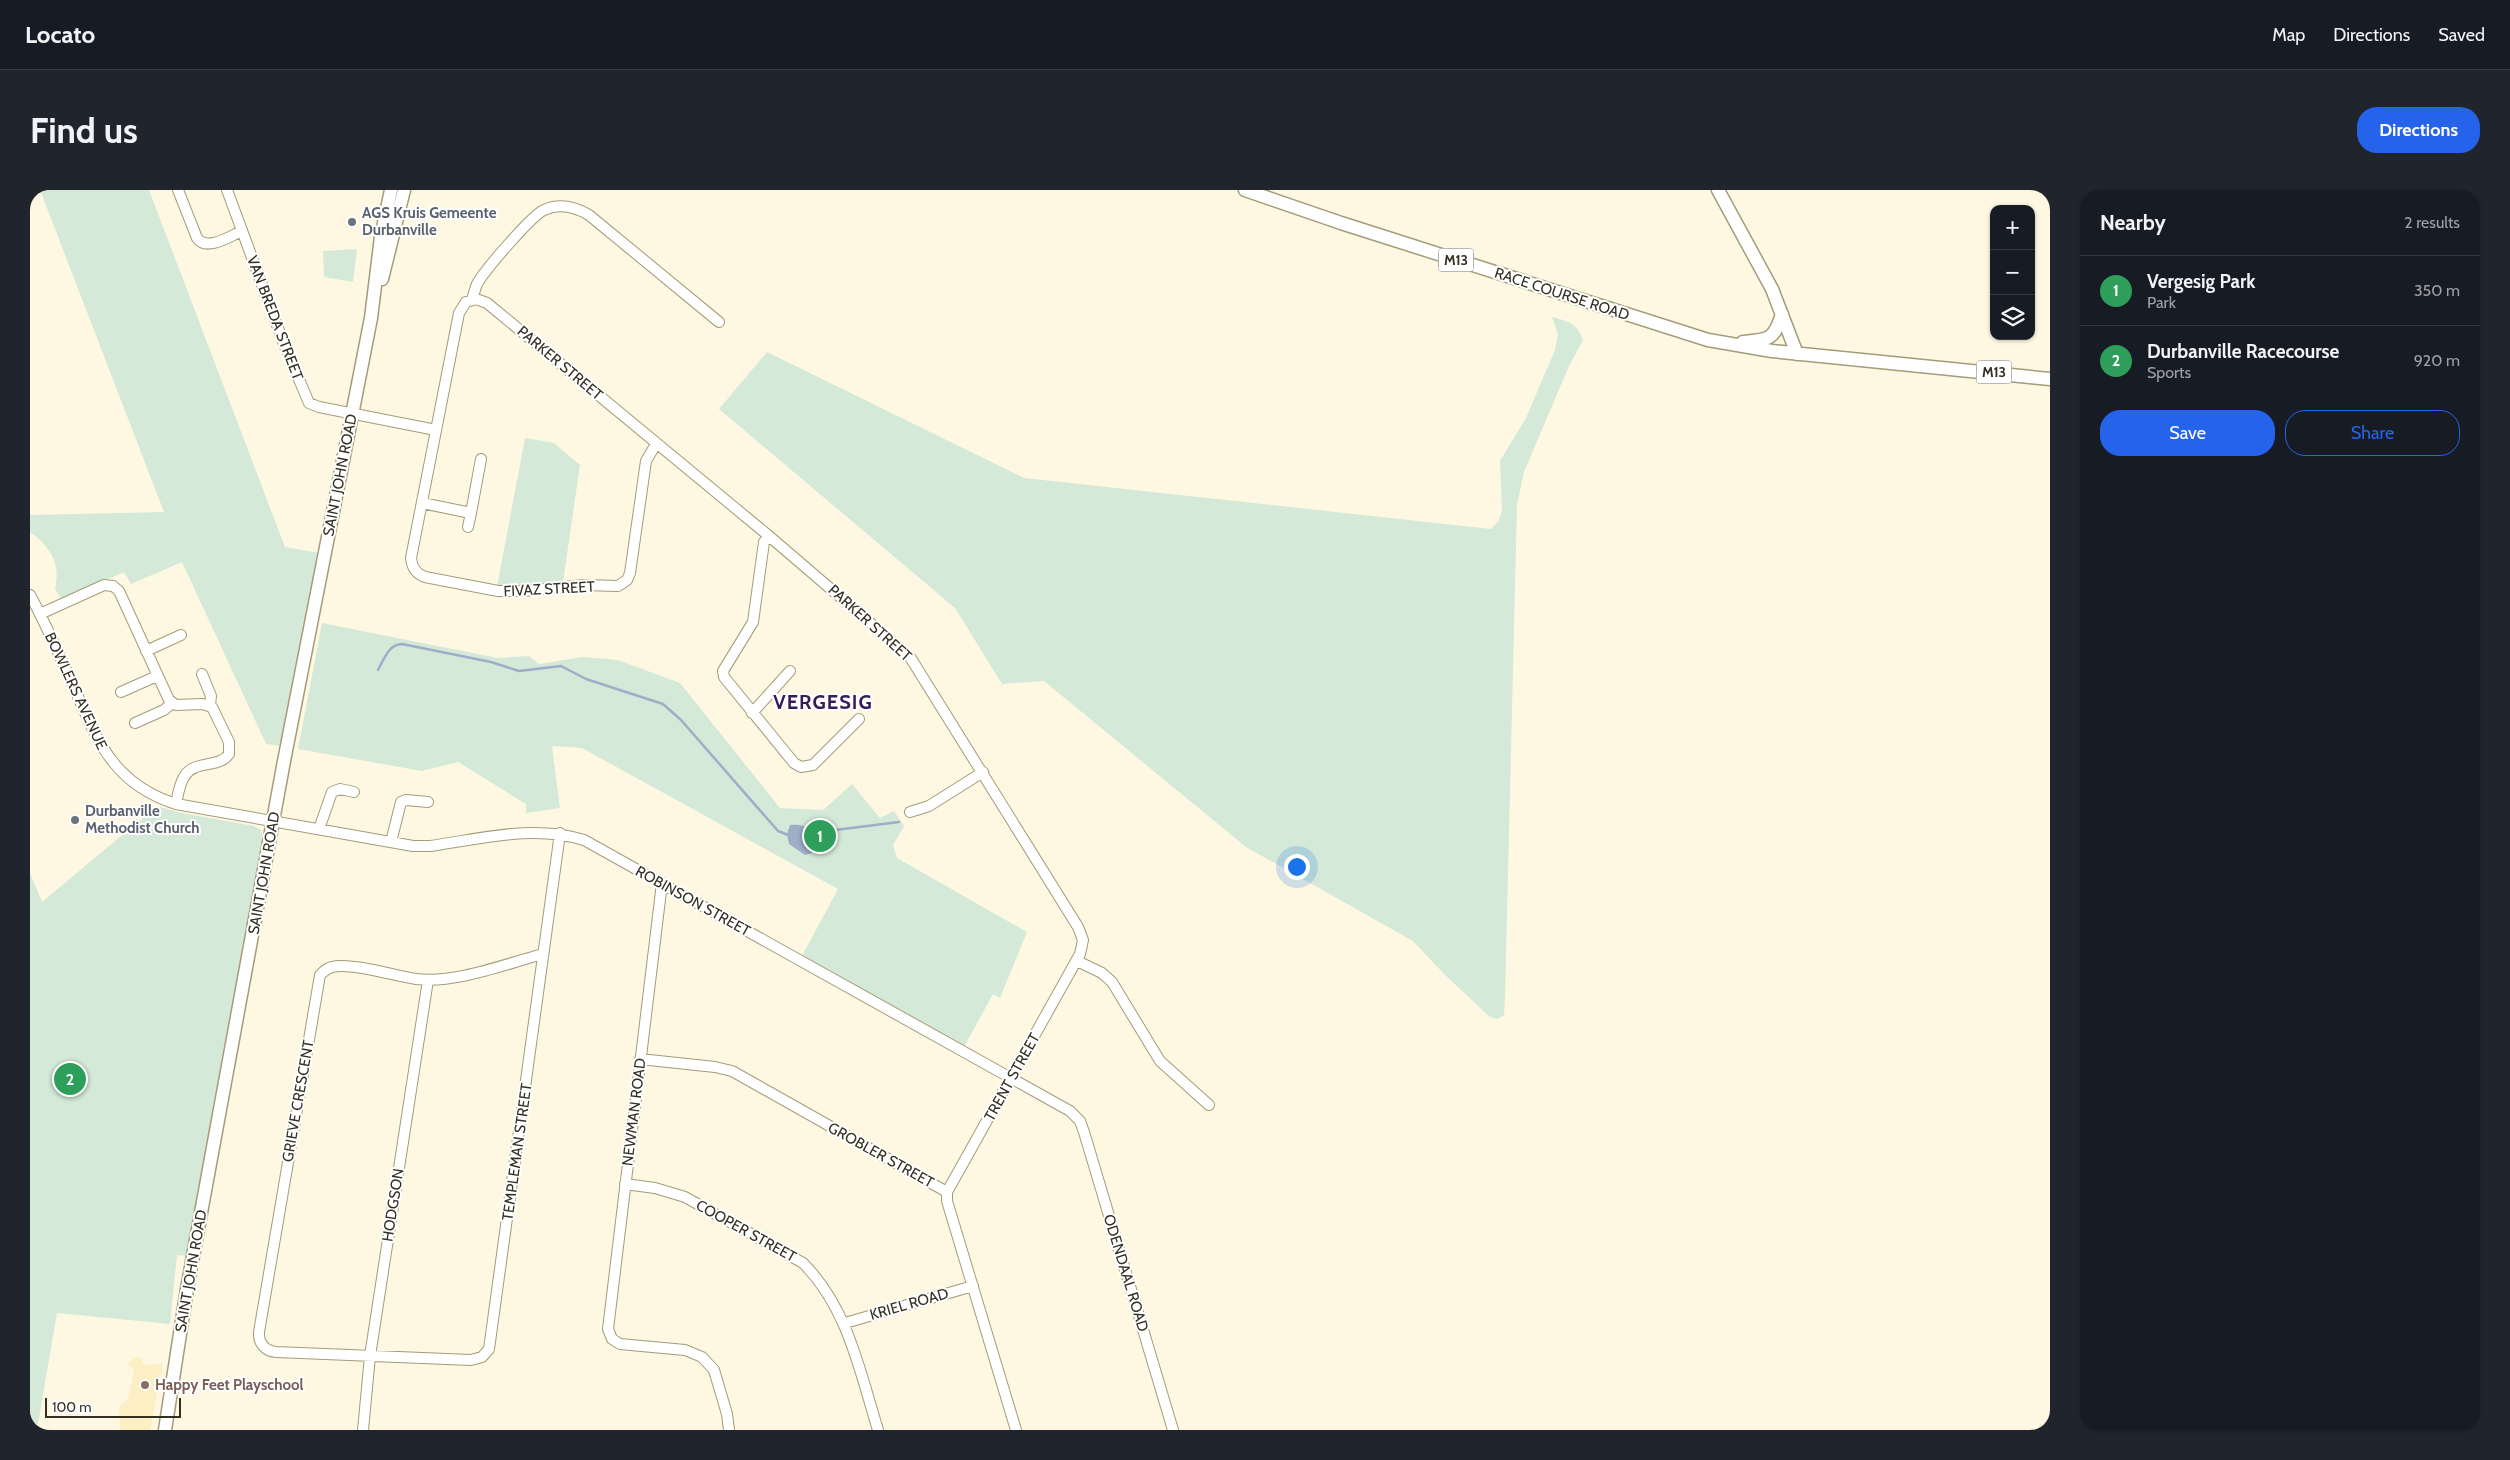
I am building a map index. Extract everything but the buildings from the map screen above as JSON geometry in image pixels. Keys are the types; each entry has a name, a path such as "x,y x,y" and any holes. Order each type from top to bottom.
{"main road":[{"name":"SAINT JOHN ROAD","path":"371,318 381,236 391,190"},
{"name":"SAINT JOHN ROAD","path":"165,1430 187,1289 273,821 371,318 404,190"},
{"name":"RACE COURSE ROAD","path":"1245,190 1291,207 1668,328 1723,343 1797,354"},
{"path":"1718,190 1772,289 1797,354"},
{"path":"1723,343 1767,339 1777,329 1782,314"},
{"name":"M13","path":"1797,354 2050,378"}],"street":[{"path":"178,190 197,238 202,243 210,244 242,231"},
{"name":"VAN BREDA STREET","path":"228,190 307,399 316,406 352,414"},
{"name":"FIVAZ STREET","path":"656,444 646,461 630,573 627,580 618,586 584,585 498,592 421,576 412,566 411,558 459,313 464,304 472,299 477,284 533,217 550,208 570,207 589,215 718,322"},
{"name":"PARKER STREET","path":"472,299 480,299 487,303 769,536 910,657 1080,931 1083,945 1076,961"},
{"path":"352,414 436,430"},
{"path":"468,528 481,459"},
{"path":"422,503 470,513"},
{"path":"769,536 764,542 754,618 723,674 725,680 794,763 805,768 813,765 859,719"},
{"path":"40,614 107,585 117,588 157,676 172,703 180,705 202,704 210,706 216,712 229,742 229,754 221,761 200,764 188,771 182,782 176,804"},
{"name":"BOWLERS AVENUE","path":"30,595 104,751 119,770 137,785 156,796 176,804 273,821"},
{"path":"146,651 181,635"},
{"path":"752,713 790,671"},
{"path":"202,674 210,692 210,706"},
{"path":"121,692 157,676"},
{"path":"135,723 164,710 172,703"},
{"path":"910,812 929,806 983,772"},
{"path":"319,829 332,792 340,790 354,792"},
{"path":"391,842 401,802 406,800 428,802"},
{"name":"ROBINSON STREET","path":"273,821 424,846 526,833 560,833 592,844 1011,1078 1076,1117"},
{"name":"TEMPLEMAN STREET","path":"370,1356 474,1360 482,1358 490,1349 560,833"},
{"name":"NEWMAN ROAD","path":"662,884 607,1326 612,1339 624,1345 685,1350 702,1357 714,1370 727,1414 729,1430"},
{"name":"GRIEVE CRESCENT","path":"370,1356 271,1352 261,1343 259,1332 320,975 329,968 342,966 428,980 465,974 543,954"},
{"path":"1076,961 1102,973 1112,982 1160,1061 1209,1105"},
{"name":"TRENT STREET","path":"947,1192 1076,961"},
{"name":"HODGSON","path":"363,1430 370,1356 428,980"},
{"name":"GROBLER STREET","path":"640,1059 715,1066 732,1071 947,1192 948,1201 1016,1430"},
{"name":"ODENDAAL ROAD","path":"1076,1117 1084,1132 1173,1430"},
{"name":"COOPER STREET","path":"625,1184 655,1188 686,1197 795,1257 818,1279 844,1323 878,1430"},
{"name":"KRIEL ROAD","path":"844,1323 973,1286"}],"shaded area":[{"name":"Happy Feet Playschool","path":"138,1356 145,1365 163,1364 150,1430 120,1430 119,1406 128,1399 134,1371 128,1363"}],"green space":[{"path":"40,190 149,190 285,547 319,553 281,746 266,744 182,562 131,584 124,572 62,600 55,589 57,572 53,557 44,544 30,532 30,515 164,512"},
{"path":"357,249 353,282 324,277 323,251"},
{"path":"1552,317 1572,324 1578,330 1583,340 1569,366 1524,472 1517,505 1505,997 1504,1015 1498,1019 1490,1017 1446,976 1413,941 1246,847 1044,681 1002,684 955,608 719,409 767,352 1024,478 1491,529 1499,520 1502,511 1500,461 1526,418 1555,350 1558,334"},
{"path":"525,438 554,443 580,465 563,582 497,587"},
{"path":"322,623 498,658 529,656 539,664 582,657 618,660 680,683 780,808 823,810 852,784 880,818 894,811 904,826 893,845 897,858 1027,932 1000,998 993,994 964,1047 802,956 838,889 582,748 552,746 560,808 526,813 526,804 458,762 422,771 298,749"},
{"path":"157,806 177,812 254,826 261,830 265,839 188,1256 177,1255 170,1324 57,1313 37,1430 30,1430 30,873 42,902"}],"water":[{"path":"790,825 803,826 812,831 815,846 812,853 805,855 789,844 787,834"}],"waterway":[{"path":"378,670 390,649 402,644 491,662 519,671 561,666 586,679 663,704 681,720 778,831 788,835"},
{"path":"811,833 899,822"}],"place":[{"name":"AGS Kruis Gemeente Durbanville","path":"352,222"},
{"name":"Durbanville Methodist Church","path":"75,820"},
{"name":"Vergesig Park","path":"820,836"},
{"name":"Durbanville Racecourse","path":"70,1079"},
{"name":"Happy Feet Playschool","path":"145,1385"}],"district":[{"name":"VERGESIG","path":"823,702"}]}
